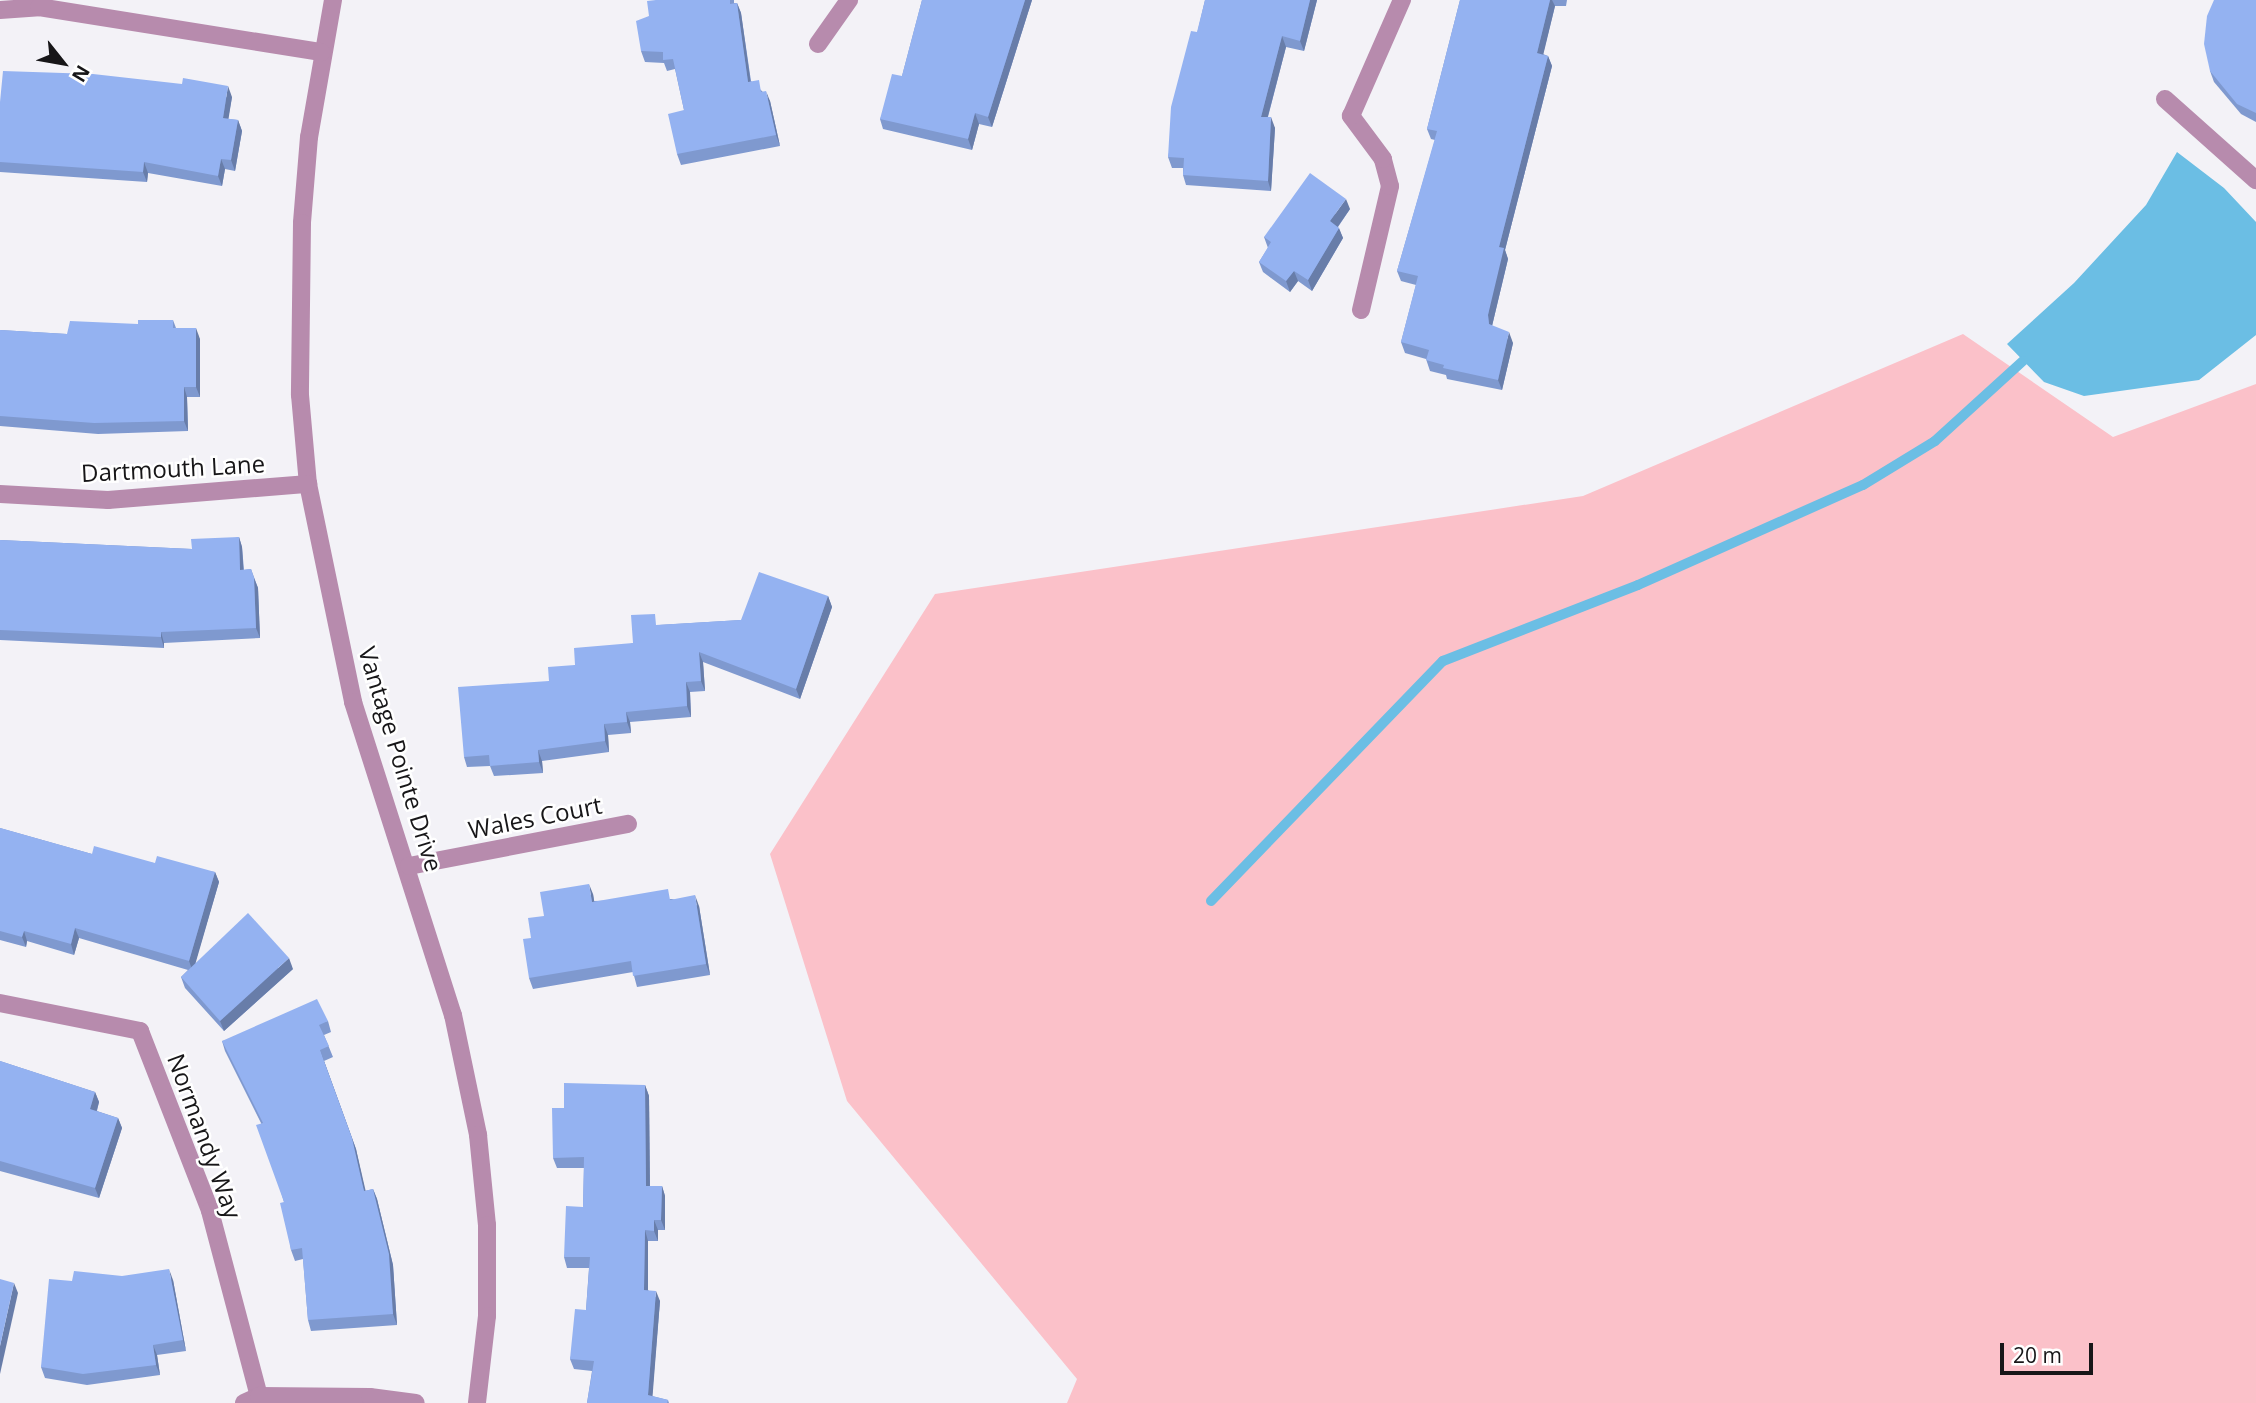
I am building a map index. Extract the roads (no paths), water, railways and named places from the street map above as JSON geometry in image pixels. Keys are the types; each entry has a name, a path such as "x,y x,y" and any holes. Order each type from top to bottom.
{"street":[{"name":"Vantage Pointe Drive","path":"333,0 321,52 302,223 300,395 308,484 353,702 409,866 453,1015 478,1135 487,1225 487,1316 477,1403"},
{"path":"818,44 849,0"},
{"path":"1361,310 1390,186 1383,159 1351,116 1402,0"},
{"path":"0,10 40,4 321,52"},
{"path":"2165,99 2256,180"},
{"name":"Dartmouth Lane","path":"0,494 108,500 308,484"},
{"name":"Wales Court","path":"409,866 628,824"},
{"name":"Normandy Way","path":"0,1003 140,1031 210,1211 252,1400"},
{"path":"252,1400 370,1398 416,1403"}],"water":[{"path":"2177,152 2224,188 2256,222 2256,335 2199,380 2084,396 2044,382 2007,344 2074,283 2146,205"}],"waterway":[{"path":"1211,901 1443,661 1638,585 1863,485 1935,441 2023,361"}]}
